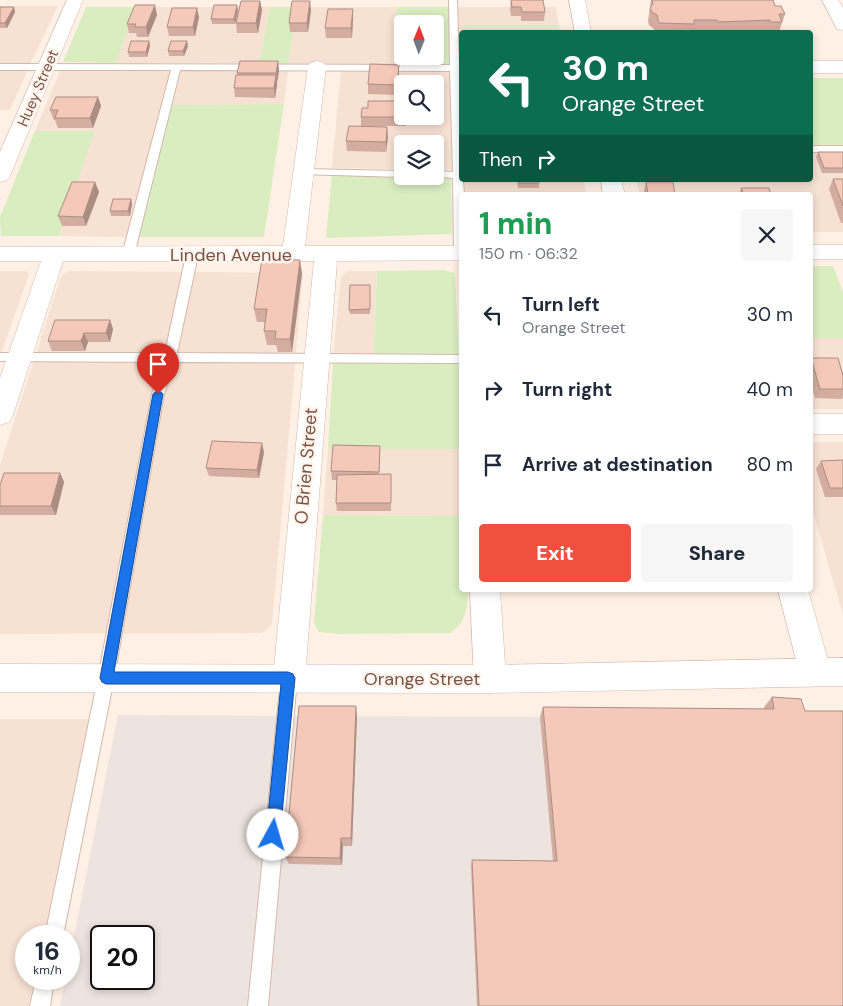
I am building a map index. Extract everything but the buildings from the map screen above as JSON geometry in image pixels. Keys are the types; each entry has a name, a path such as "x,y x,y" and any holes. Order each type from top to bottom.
{"street":[{"name":"Huey Street","path":"0,176 16,119 47,67 75,0"},
{"path":"577,0 583,30"},
{"path":"830,0 843,25"},
{"path":"292,254 317,67"},
{"path":"813,67 843,67"},
{"path":"813,252 843,252"},
{"name":"Linden Avenue","path":"0,254 459,253"},
{"name":"O Brien Street","path":"288,678 315,359 326,254"},
{"path":"0,415 10,357 54,255"},
{"path":"813,424 843,424"},
{"path":"485,592 490,679"},
{"path":"794,592 829,672"},
{"name":"Orange Street","path":"0,678 490,679 829,672"}],"lane":[{"path":"454,0 459,122"},
{"path":"0,67 458,68"},
{"path":"128,255 176,67"},
{"path":"813,149 843,149"},
{"path":"303,172 394,174"},
{"path":"444,174 459,175"},
{"path":"56,925 106,678 158,394 170,359 192,255"},
{"path":"10,357 459,359"},
{"path":"258,1006 288,678"},
{"path":"40,1006 43,990"}],"shaded area":[{"path":"0,6 58,6 30,64 0,64"},
{"path":"136,7 270,7 259,63 116,63"},
{"path":"297,7 397,7 397,15 394,15 394,64 288,64"},
{"path":"457,7 556,7 560,30 459,30 459,87"},
{"path":"0,69 28,69 10,110 0,110"},
{"path":"61,69 171,70 127,237 59,236 95,131 35,131"},
{"path":"180,70 288,70 284,104 171,105"},
{"path":"341,70 450,71 453,170 444,170 444,135 394,135 394,169 332,168"},
{"path":"813,151 843,151 843,232 813,232 813,192 639,192 637,182 813,182"},
{"path":"463,182 584,182 586,192 464,192"},
{"path":"0,271 25,271 29,274 0,357"},
{"path":"69,271 303,273 272,624 262,633 0,634 0,465 61,276"},
{"path":"347,271 377,271 373,355 333,355 341,276"},
{"path":"813,338 843,338 843,409 813,409"},
{"path":"813,442 843,442 843,615 813,511"},
{"path":"328,449 459,449 459,516 323,515"},
{"path":"118,715 540,717 843,1006 60,1006 63,990 80,990 80,925 76,925"},
{"path":"0,719 89,719 46,925 15,925 15,990 33,990 29,1006 0,1006"}],"green space":[{"path":"86,7 136,7 116,63 63,62"},
{"path":"270,7 297,7 288,64 259,63"},
{"path":"397,7 449,7 451,64 444,64 444,15 397,15"},
{"path":"813,78 843,78 843,146 813,146"},
{"path":"284,104 264,237 137,237 171,105"},
{"path":"35,131 95,131 59,236 1,236 0,217"},
{"path":"332,175 394,177 394,185 444,185 444,178 451,178 452,234 326,238"},
{"path":"813,266 833,266 843,292 843,338 813,338"},
{"path":"444,270 455,273 459,363 459,449 328,449 333,362 373,362 377,271"},
{"path":"323,515 459,516 459,592 468,592 465,614 456,629 450,633 339,634 319,632 314,623"}],"route":[{"path":"158,394 106,678 288,678 273,835"}]}
